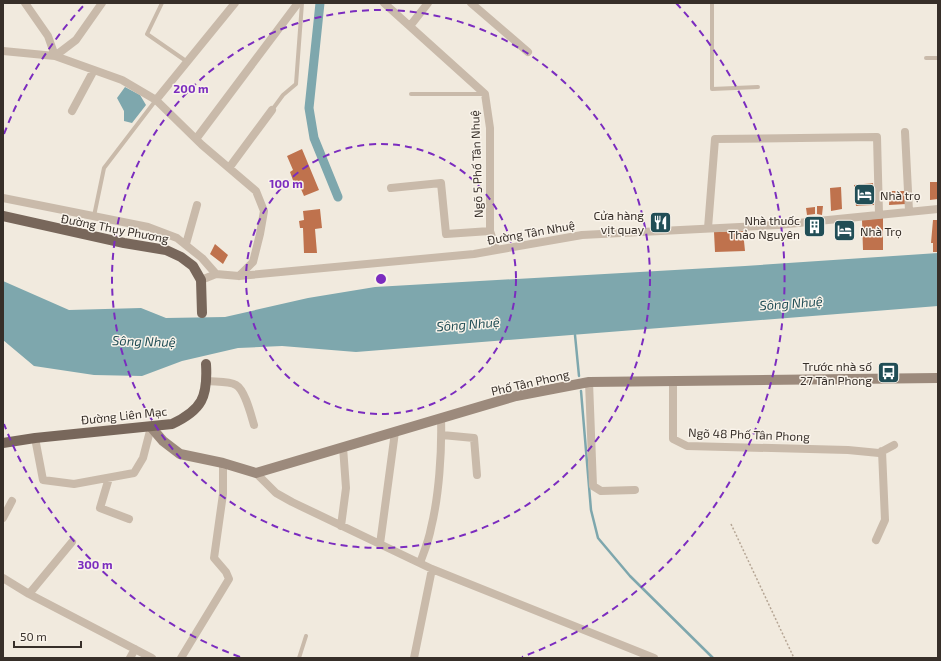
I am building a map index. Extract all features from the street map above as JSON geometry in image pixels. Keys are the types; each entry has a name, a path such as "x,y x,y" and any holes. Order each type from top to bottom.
{"main road":[{"name":"Đường Thụy Phương","path":"3,216 116,242 166,250 181,256 193,266 201,280"},
{"path":"201,280 202,313"},
{"name":"Đường Liên Mạc","path":"3,443 35,438 172,424 190,414 205,395 207,381 206,364"}],"street":[{"path":"25,3 48,36 55,56"},
{"path":"55,56 76,40 102,3"},
{"path":"156,100 186,61 236,3"},
{"path":"196,140 298,3"},
{"name":"Ngõ 5 Phố Tân Nhuệ","path":"384,3 486,94 490,128 490,230 496,249"},
{"path":"410,26 428,3"},
{"path":"472,3 528,52"},
{"path":"3,51 55,56 94,70 120,84 156,100 196,140 256,191 264,211 253,262 239,276"},
{"path":"72,111 94,70"},
{"path":"229,168 272,110"},
{"path":"905,132 909,211"},
{"path":"708,228 715,139 877,137 879,214"},
{"path":"391,188 441,183 446,234 490,230"},
{"name":"Đường Thụy Phương","path":"3,198 148,227 177,238 186,244 202,258 216,274"},
{"path":"186,244 197,205"},
{"name":"Đường Tân Nhuệ","path":"201,280 216,274 239,276 474,254 582,235 778,225 938,209"},
{"name":"Phố Tân Phong","path":"256,473 516,396 590,382 938,378"},
{"path":"207,381 237,385 244,398 254,425"},
{"name":"Ngõ 48 Phố Tân Phong","path":"673,381 673,440 687,446 848,450 879,453 894,445"},
{"path":"590,382 593,486 601,491 635,490"},
{"path":"420,563 431,529 442,435 441,418"},
{"path":"151,427 163,441 180,454 223,463 256,473 276,493 432,569 654,658"},
{"path":"35,438 43,480 74,484 134,473 143,458 151,427"},
{"path":"380,544 395,432"},
{"path":"442,435 474,438 476,475"},
{"path":"341,526 346,488 343,447"},
{"path":"876,540 885,520 882,451"},
{"path":"181,658 229,579 226,572 214,558 223,494 223,463"},
{"path":"109,478 100,508 129,519"},
{"path":"3,518 12,501"},
{"path":"29,594 72,542"},
{"path":"414,658 432,569"},
{"path":"3,578 29,594 152,658"},
{"path":"130,658 135,649"}],"lane":[{"path":"162,3 147,34 186,61"},
{"path":"272,110 283,95 296,84 302,3"},
{"path":"712,3 712,89 758,87"},
{"path":"926,58 938,58"},
{"path":"410,94 486,94"},
{"path":"94,216 104,168 156,100"},
{"path":"299,658 306,636"}],"path":[{"path":"731,524 794,658"}],"water":[{"path":"125,87 140,95 146,105 132,123 124,121 124,111 117,98"},
{"name":"Sông Nhuệ","path":"938,253 938,306 356,352 282,346 238,348 182,361 142,376 94,375 34,366 3,340 3,281 69,310 141,308 166,318 225,317 308,298 375,287 745,266"}],"building":[{"path":"302,149 319,190 304,196 298,182 294,183 290,172 293,170 287,156"},
{"path":"930,182 938,182 938,199 930,200"},
{"name":"Nhà trọ","path":"873,183 874,205 856,206 854,185"},
{"name":"Nhà trọ","path":"841,187 842,209 831,211 830,188"},
{"path":"890,191 906,191 906,204 889,205"},
{"path":"817,206 823,206 822,215 817,214"},
{"path":"815,207 815,214 807,215 806,208"},
{"path":"320,209 322,228 315,229 317,253 304,253 303,228 300,228 299,221 304,220 303,211"},
{"name":"Cửa hàng vịt quay","path":"654,218 665,218 667,226 655,225"},
{"path":"883,218 883,250 863,250 862,220"},
{"path":"933,220 938,220 938,252 933,252 933,243 931,243"},
{"name":"Nhà Trọ","path":"851,222 852,238 836,239 836,224"},
{"name":"Nhà thuốc Thảo Nguyên","path":"821,223 821,230 809,231 809,224"},
{"path":"743,231 745,251 715,252 714,232"},
{"path":"215,244 228,255 223,264 210,254"}],"waterway":[{"path":"320,3 309,108 314,138 338,197"},
{"path":"575,335 579,376"},
{"path":"581,391 591,510 598,538 630,576 713,658"}],"place":[{"name":"Nhà trọ","path":"864,195"},
{"name":"Cửa hàng vịt quay","path":"660,222"},
{"name":"Nhà thuốc Thảo Nguyên","path":"815,227"},
{"name":"Nhà Trọ","path":"844,231"},
{"name":"Trước nhà số 27 Tân Phong","path":"888,373"}]}
